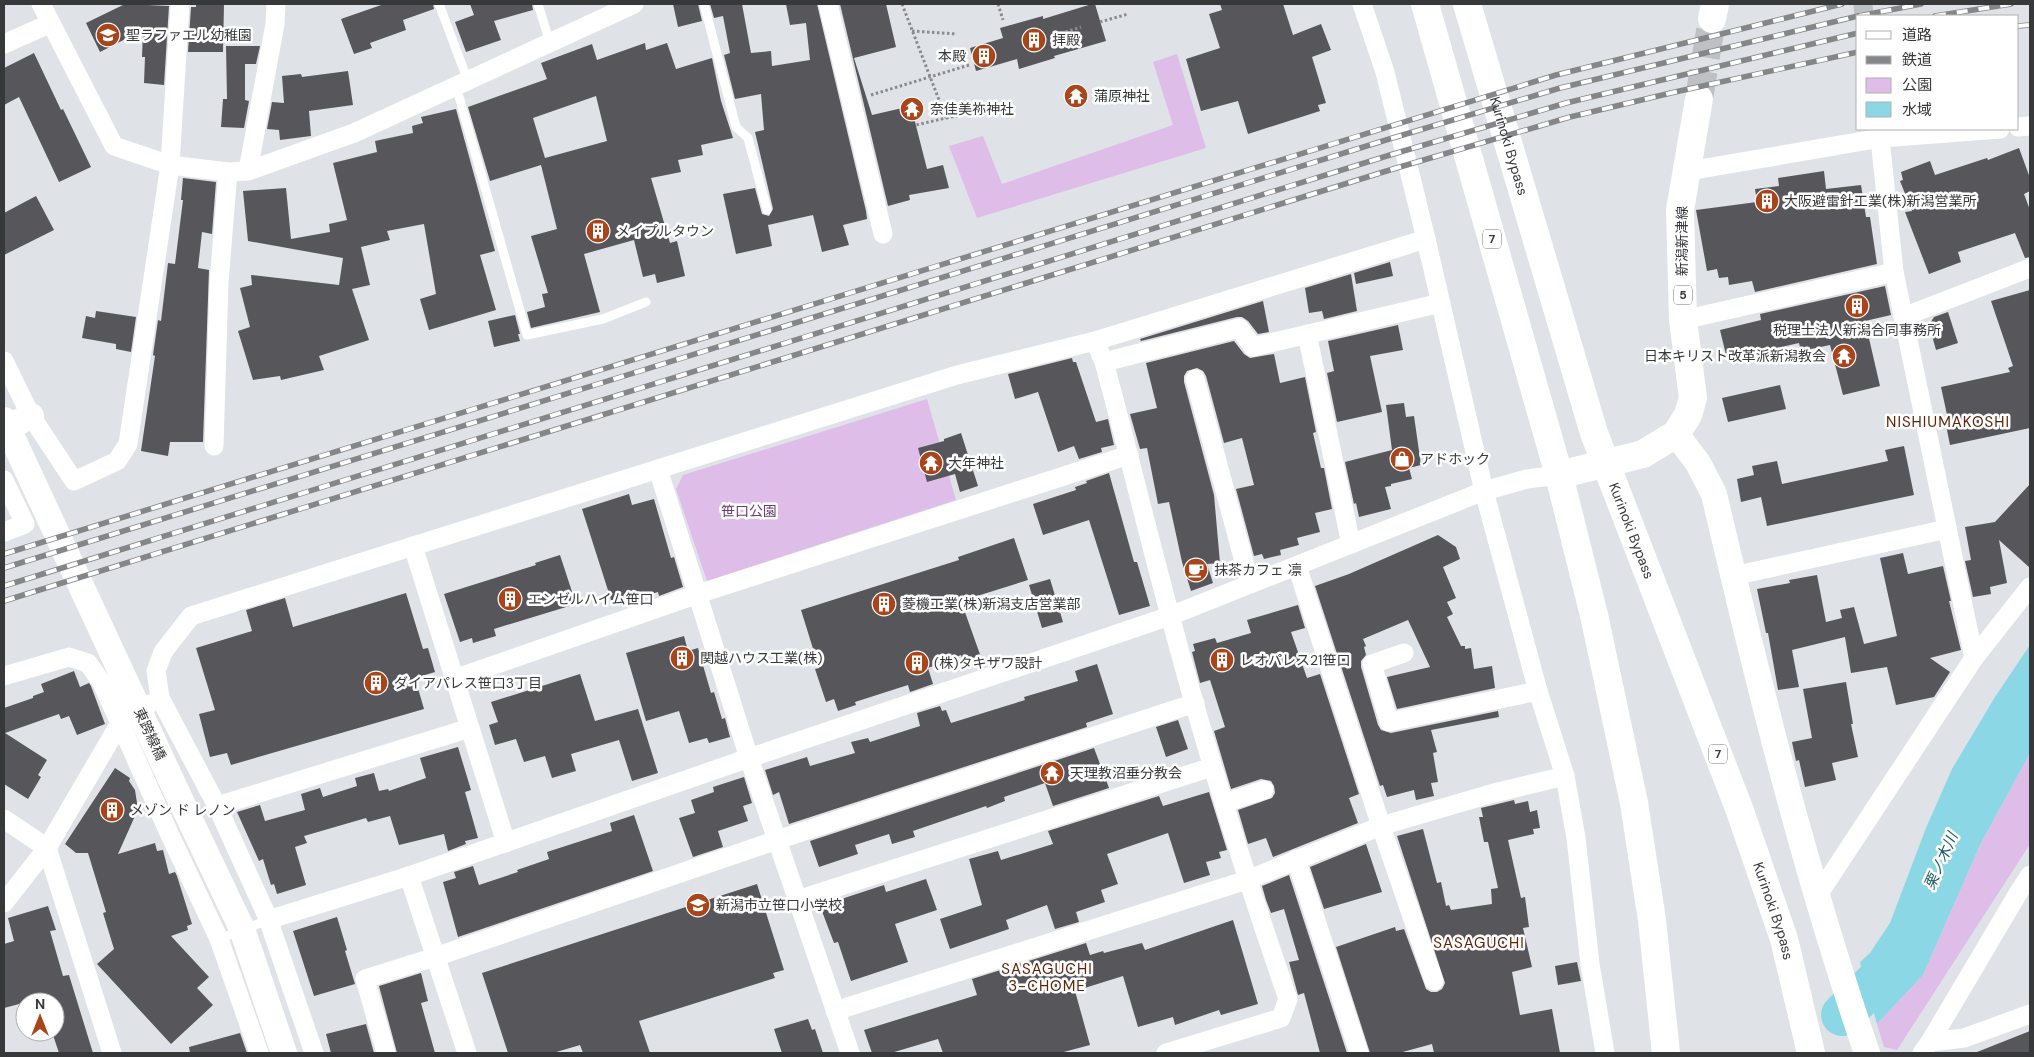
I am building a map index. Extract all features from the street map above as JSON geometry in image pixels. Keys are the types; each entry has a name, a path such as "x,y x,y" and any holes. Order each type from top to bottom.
{"main road":[{"name":"7","path":"1426,4 1559,474 1594,615 1634,803 1652,920 1666,1053"},
{"name":"Kurinoki Bypass","path":"1467,4 1591,424 1740,811 1784,939 1811,1053"},
{"name":"新潟新津線","path":"1559,474 1643,454 1676,434 1688,415 1693,398 1684,320 1680,210 1699,99"}],"street":[{"path":"41,4 49,24 114,146 170,165 228,172 248,171 354,133 628,5"},
{"path":"4,360 31,416 74,481 117,461 128,444 170,165 180,4"},
{"path":"248,171 275,24 276,4"},
{"path":"828,4 883,234"},
{"path":"1362,4 1385,72 1441,302 1484,491 1538,691 1565,776 1576,838 1590,964 1605,1053"},
{"path":"4,44 49,24"},
{"path":"1688,171 1880,133 1970,130"},
{"path":"1880,133 1894,272 1974,658"},
{"path":"214,446 219,282 228,172"},
{"path":"314,1053 268,920 217,806 160,698 156,671 163,652 191,616 957,374 1095,341 1426,240"},
{"path":"1903,317 2030,268"},
{"path":"1684,320 1894,272"},
{"path":"1104,362 1239,328 1253,347 1441,302"},
{"path":"1307,334 1351,544"},
{"path":"1095,341 1104,362 1170,616 1212,767 1247,880 1288,999 1281,1018 1166,1053"},
{"path":"1195,379 1250,584"},
{"path":"4,429 31,416"},
{"name":"東跨線橋","path":"4,420 242,929 284,1053"},
{"path":"1676,434 1698,463 1714,494 1770,729 1837,960 1866,1052"},
{"path":"454,679 698,594 1129,456"},
{"path":"658,469 749,758 850,1053"},
{"path":"268,920 409,876 749,758 1170,616 1484,491 1527,479 1559,474"},
{"path":"4,480 25,524 4,532"},
{"path":"1733,576 1947,529"},
{"path":"413,546 506,843"},
{"path":"1297,566 1381,826 1434,981"},
{"path":"1818,895 1974,658 2030,587"},
{"path":"1404,653 1372,664 1389,722 1538,691"},
{"path":"4,676 69,657 88,663 102,684 168,833 219,939 259,1053"},
{"path":"4,903 47,848 120,723 160,698"},
{"path":"386,1053 365,979 435,957 776,840 1195,703"},
{"path":"217,806 470,728"},
{"path":"797,900 1212,767"},
{"path":"835,1011 1247,880 1381,826 1490,794 1565,776"},
{"path":"1224,802 1264,790"},
{"path":"4,818 47,848 112,1053"},
{"path":"1296,859 1359,1053"},
{"path":"1926,1048 2030,875"},
{"path":"409,876 467,1053"},
{"path":"1926,1048 1964,1038 2030,1014"}],"lane":[{"path":"439,4 462,83 527,335 603,319 646,302"},
{"path":"538,4 550,43"},
{"path":"704,4 736,127 748,138 767,210"},
{"path":"219,939 268,920"}],"path":[{"path":"902,4 946,118"},
{"path":"998,4 1003,20"},
{"path":"1100,22 1128,14"},
{"path":"1056,35 1081,27"},
{"path":"912,30 956,34"},
{"path":"851,101 969,65"},
{"path":"916,125 986,110"}],"green space":[{"path":"1177,54 1206,148 977,218 949,146 983,136 1002,184 1173,125 1153,62"},
{"name":"笹口公園","path":"927,399 956,500 707,581 676,489 683,475"},
{"path":"2030,753 2030,844 1897,1050 1884,1047 1877,1024 1923,975 1980,845"}],"water":[{"path":"2030,645 2030,753 1980,845 1923,975 1877,1024 1860,962 1870,953 1890,923 1926,828 1952,769 1995,697"}],"building":[{"path":"125,4 169,6 164,85 144,83 145,57 142,57 143,30 100,52 86,23"},
{"path":"196,4 224,4 223,52 188,52 191,7 196,7"},
{"path":"384,4 433,4 434,9 403,20 406,30 370,43 372,48 354,54 341,19"},
{"path":"470,4 532,4 533,10 494,21 501,40 466,52 455,22 474,15"},
{"path":"673,4 698,4 702,21 678,27"},
{"path":"710,4 742,4 751,53 771,51 772,66 810,60 806,23 790,25 786,4 817,4 866,211 867,219 843,225 849,245 822,252 813,215 768,225 772,246 736,254 723,194 755,188 762,214 769,216 773,209 755,132 764,130 761,94 735,99 724,55 730,53 723,16 714,18"},
{"path":"840,4 886,4 896,47 854,58 872,115 911,106 927,169 943,165 949,188 909,195 910,200 888,206"},
{"path":"1095,4 1106,41 1054,56 1055,58 1019,69 1017,59 976,71 970,48 1003,38 1000,28 1043,16 1043,19"},
{"path":"1220,4 1283,4 1293,35 1321,24 1331,50 1312,57 1326,103 1318,105 1320,111 1248,134 1238,101 1201,111 1186,59 1220,48 1209,14 1222,10"},
{"path":"645,43 646,50 667,43 676,69 712,58 721,101 733,138 701,145 703,155 678,160 681,172 651,178 670,243 677,241 685,276 657,283 655,274 643,277 634,240 584,254 600,312 531,328 527,312 545,307 542,294 548,293 531,236 557,229 541,165 490,181 468,107 547,79 541,63 592,44 597,60","holes":["596,96 607,141 545,158 533,118"]},
{"path":"226,46 260,46 256,64 245,64 245,100 249,101 244,128 221,127 223,99 227,99"},
{"path":"34,53 91,167 59,182 19,97 4,105 4,68"},
{"path":"348,71 353,105 309,111 311,136 280,140 279,130 267,129 272,102 284,103 282,76 301,74 302,77"},
{"path":"456,109 495,251 480,255 496,310 429,330 420,299 436,294 424,224 387,231 390,240 361,247 370,285 352,289 369,340 319,356 324,370 281,380 280,376 253,380 238,331 250,327 240,288 252,285 251,275 339,285 343,258 248,241 243,191 286,188 291,239 330,232 329,224 347,220 333,163 377,152 375,141 413,133 412,126 423,123 421,117"},
{"path":"2019,148 2030,178 2030,191 2024,194 2030,210 2030,257 2025,258 2015,233 1958,252 1961,262 1929,274 1905,212 1912,211 1900,181 1903,180 1901,172 1930,161 1935,175 1987,158 1988,160"},
{"path":"1824,171 1826,189 1861,185 1866,217 1870,217 1877,264 1755,292 1752,281 1729,285 1728,277 1719,278 1717,269 1707,271 1696,210 1757,202 1755,189 1779,186 1778,178"},
{"path":"183,178 216,182 212,234 202,232 198,268 209,270 203,442 170,442 168,456 141,451 155,356 153,355 158,320 161,321 168,263 175,264 183,200 181,200"},
{"path":"36,196 54,230 4,255 4,213"},
{"path":"1390,262 1393,276 1356,284 1354,273"},
{"path":"1351,274 1357,311 1324,319 1322,311 1309,313 1305,288"},
{"path":"1885,286 1891,315 1865,321 1880,386 1843,395 1830,345 1801,351 1799,343 1727,359 1720,330 1761,320 1760,314"},
{"path":"2030,290 2030,428 1950,445 1946,425 1949,424 1941,387 2010,372 2008,368 2013,366 1991,301"},
{"path":"1263,301 1269,332 1258,334 1248,321 1242,317 1237,317 1141,341 1140,339"},
{"path":"96,311 136,317 131,352 116,349 116,344 82,338 86,316 95,318"},
{"path":"1948,312 1958,343 1936,350 1929,325 1934,317"},
{"path":"515,315 520,341 494,347 488,321"},
{"path":"1398,325 1403,350 1370,356 1382,412 1337,422 1327,373 1334,371 1328,341"},
{"path":"1234,341 1244,354 1250,358 1274,354 1280,383 1305,377 1316,432 1313,433 1321,468 1324,468 1332,509 1315,513 1320,532 1297,538 1299,545 1280,550 1281,555 1264,559 1262,554 1254,556 1236,489 1254,485 1242,438 1224,443 1206,376 1203,371 1197,368 1187,371 1184,376 1184,382 1214,495 1220,563 1207,564 1213,583 1191,591 1182,562 1169,502 1158,504 1147,448 1140,449 1130,414 1157,408 1146,363"},
{"path":"1072,358 1073,362 1076,362 1096,422 1108,419 1114,445 1101,448 1102,452 1079,459 1074,446 1058,452 1038,392 1015,399 1008,374"},
{"path":"1780,385 1786,409 1728,422 1722,398"},
{"path":"1404,403 1406,417 1414,416 1421,465 1409,468 1412,479 1385,487 1391,509 1359,517 1356,503 1354,504 1345,462 1392,450 1386,405"},
{"path":"961,433 978,486 960,492 955,474 927,482 918,448 944,441 944,439"},
{"path":"1904,446 1914,495 1767,526 1761,497 1741,502 1737,479 1754,475 1752,466 1777,461 1782,484 1888,461 1885,450"},
{"path":"1109,473 1134,562 1137,562 1150,606 1119,615 1089,520 1043,535 1033,504 1076,490 1075,487 1087,483 1086,481"},
{"path":"2030,484 2030,568 1999,540 2007,583 1990,587 1991,594 1973,597 1965,561 1971,560 1965,527 1995,522"},
{"path":"629,494 632,505 654,499 671,558 674,557 683,587 659,596 658,592 613,606 582,509"},
{"path":"1438,535 1456,547 1460,559 1443,567 1456,598 1447,602 1453,614 1447,617 1461,646 1465,646 1465,649 1471,648 1474,669 1492,666 1495,688 1397,709 1387,677 1430,667 1408,620 1363,639 1366,646 1364,647 1366,655 1361,661 1361,667 1378,725 1381,730 1391,733 1498,711 1499,717 1431,730 1437,752 1433,753 1438,782 1431,783 1434,796 1416,800 1414,790 1387,797 1383,785 1380,786 1315,586 1349,574"},
{"path":"1014,538 1028,580 961,601 982,660 965,666 961,655 928,668 933,684 910,692 908,685 855,702 856,705 838,711 834,699 826,702 815,669 819,668 801,610 959,560 958,557"},
{"path":"1903,553 1908,574 1943,566 1951,601 1949,601 1961,650 1930,658 1950,672 1934,697 1896,705 1887,667 1851,673 1845,637 1792,650 1799,687 1778,690 1768,633 1766,633 1757,589 1790,583 1789,580 1817,575 1826,622 1842,618 1840,610 1854,607 1864,644 1897,636 1880,558"},
{"name":"エンゼルハイム笹口","path":"560,555 576,604 494,629 496,636 473,643 472,638 460,642 444,594 536,565 535,563"},
{"path":"1050,579 1063,622 1042,628 1029,585"},
{"path":"406,593 423,649 428,648 435,672 415,678 424,709 231,765 227,753 210,757 199,714 215,710 196,648 252,631 246,610 285,598 293,627"},
{"path":"1298,605 1305,628 1291,632 1307,678 1320,674 1359,794 1349,798 1358,823 1273,857 1266,838 1248,844 1238,810 1272,798 1275,793 1274,786 1271,781 1261,779 1231,789 1214,731 1225,727 1210,680 1200,683 1192,652 1195,651 1193,644 1215,638 1217,643 1251,633 1247,620"},
{"path":"684,636 688,651 698,648 711,693 714,692 722,719 725,718 730,737 709,743 707,738 689,743 679,711 646,721 626,653"},
{"path":"1097,664 1113,714 1086,723 1087,727 789,824 779,792 773,795 765,770 807,757 810,766 855,753 851,742 868,738 870,742 920,726 917,713 940,706 942,711 946,710 951,723 1025,700 1024,697 1078,681 1075,671"},
{"path":"74,671 80,687 89,683 91,686 105,724 77,735 69,716 61,719 59,714 5,733 47,760 38,775 41,777 28,799 4,784 4,708 33,698 33,696 44,692 41,684"},
{"path":"580,674 595,721 638,709 658,773 632,781 619,740 571,754 576,771 552,778 545,756 524,762 516,739 495,745 489,725 498,722 491,702"},
{"path":"1846,682 1853,724 1851,724 1858,757 1832,763 1836,780 1805,787 1799,760 1796,761 1792,742 1812,738 1803,689"},
{"path":"1178,720 1188,749 1166,757 1156,727"},
{"path":"458,747 471,790 465,792 478,838 465,841 466,844 448,851 444,834 399,845 390,816 368,822 366,818 304,836 307,843 295,847 306,885 277,894 274,884 271,885 263,859 259,861 237,812 260,805 265,821 305,810 301,794 320,788 323,797 357,786 355,778 374,773 379,791 388,789 389,791 426,778 420,758"},
{"path":"1094,748 1109,788 1053,806 1045,783 1004,797 1005,801 987,808 986,806 913,831 915,837 892,844 889,834 855,845 858,854 819,867 810,841"},
{"path":"115,768 130,778 129,781 135,790 137,803 135,816 118,854 155,843 157,851 163,850 169,874 175,872 177,876 192,924 187,926 188,930 171,936 209,977 197,988 213,1005 171,1044 97,964 114,949 103,913 106,912 88,853 76,853 65,844"},
{"path":"744,777 752,803 743,806 748,821 718,831 723,847 693,857 679,818 695,813 691,800 714,792 713,787"},
{"path":"1209,792 1227,850 1219,852 1221,858 1206,862 1210,875 1184,883 1168,833 1107,854 1118,884 1101,890 1105,902 1076,912 1079,922 1055,929 1047,905 1006,920 1009,929 950,949 940,919 982,905 969,859 998,851 1001,860 1053,844 1048,831 1159,796 1163,806"},
{"path":"1514,800 1515,804 1528,801 1530,812 1537,810 1540,828 1533,829 1534,834 1508,840 1521,898 1525,897 1529,927 1523,928 1532,967 1512,972 1520,1015 1552,1009 1560,1053 1434,1053 1432,1044 1399,1053 1370,1053 1336,947 1395,927 1396,931 1404,929 1426,989 1431,992 1437,992 1442,989 1445,983 1397,836 1423,829 1437,883 1441,882 1446,906 1449,905 1451,910 1492,904 1491,889 1498,888 1488,842 1484,842 1479,817 1483,817 1481,808"},
{"path":"634,815 653,871 458,937 443,882 456,878 454,872 473,866 479,885 549,859 547,852 612,831 610,823"},
{"path":"1366,844 1382,892 1324,909 1310,867"},
{"path":"1289,875 1347,1053 1320,1053 1304,993 1298,995 1289,962 1299,960 1284,909 1271,913 1266,900 1262,886"},
{"path":"926,879 937,910 895,924 908,962 851,981 838,942 834,943 820,906 884,885 886,892"},
{"path":"757,884 784,970 773,973 775,978 639,1021 650,1053 583,1053 580,1045 553,1053 508,1053 482,973"},
{"path":"48,906 56,930 50,931 63,976 69,975 93,1053 59,1053 55,1042 65,1042 65,992 15,992 15,1005 4,1008 4,944 14,941 8,918"},
{"path":"337,917 355,984 314,996 293,931"},
{"path":"1233,920 1258,1004 1221,1015 1219,1010 1175,1025 1173,1017 1138,1027 1123,976 1075,991 1090,1045 1060,1053 943,1053 938,1039 891,1053 872,1053 864,1030 977,995 972,979 1086,943 1090,955 1142,943 1145,950"},
{"path":"1577,962 1581,981 1558,985 1555,966"},
{"path":"421,973 428,1001 421,1003 435,1053 397,1053 379,986"},
{"path":"808,1019 812,1030 815,1029 823,1053 782,1053 774,1029"},
{"path":"366,1024 374,1053 331,1053 326,1034"},
{"path":"2030,1031 2030,1053 1977,1052"},
{"path":"240,1033 247,1053 190,1053 189,1047"}],"waterway":[{"name":"栗ノ木川","path":"1842,1015 1897,961 1904,945"}],"tunnel":[{"path":"1863,4 1864,15"},
{"path":"1699,99 1712,19"}],"railway":[{"path":"4,554 1556,75 1842,4"},
{"path":"1864,15 1921,4"},
{"path":"1941,15 2011,4"},
{"path":"4,568 1386,140 1560,88 1856,16"},
{"path":"2019,26 2030,25"},
{"path":"4,586 1390,155 1566,103 1856,33"},
{"path":"4,601 1393,169 1570,117 1856,52"}],"place":[{"name":"聖ラファエル幼稚園","path":"108,35"},
{"name":"拝殿","path":"1034,40"},
{"name":"本殿","path":"984,56"},
{"name":"蒲原神社","path":"1076,96"},
{"name":"奈佳美祢神社","path":"912,109"},
{"name":"大阪避雷針工業(株)新潟営業所","path":"1767,201"},
{"name":"メイプルタウン","path":"598,231"},
{"name":"税理士法人新潟合同事務所","path":"1857,306"},
{"name":"日本キリスト改革派新潟教会","path":"1844,356"},
{"name":"アドホック","path":"1402,459"},
{"name":"大年神社","path":"931,463"},
{"name":"抹茶カフェ 凛","path":"1196,570"},
{"name":"エンゼルハイム笹口","path":"510,599"},
{"name":"菱機工業(株)新潟支店営業部","path":"884,604"},
{"name":"関越ハウス工業(株)","path":"682,658"},
{"name":"レオパレス21笹口","path":"1222,660"},
{"name":"(株)タキザワ設計","path":"917,663"},
{"name":"ダイアパレス笹口3丁目","path":"376,683"},
{"name":"天理教沼垂分教会","path":"1052,773"},
{"name":"メゾン ド レノン","path":"112,810"},
{"name":"新潟市立笹口小学校","path":"698,905"}],"district":[{"name":"NISHIUMAKOSHI","path":"1948,422"},
{"name":"SASAGUCHI","path":"1479,943"},
{"name":"SASAGUCHI 3-CHOME","path":"1047,978"}]}
